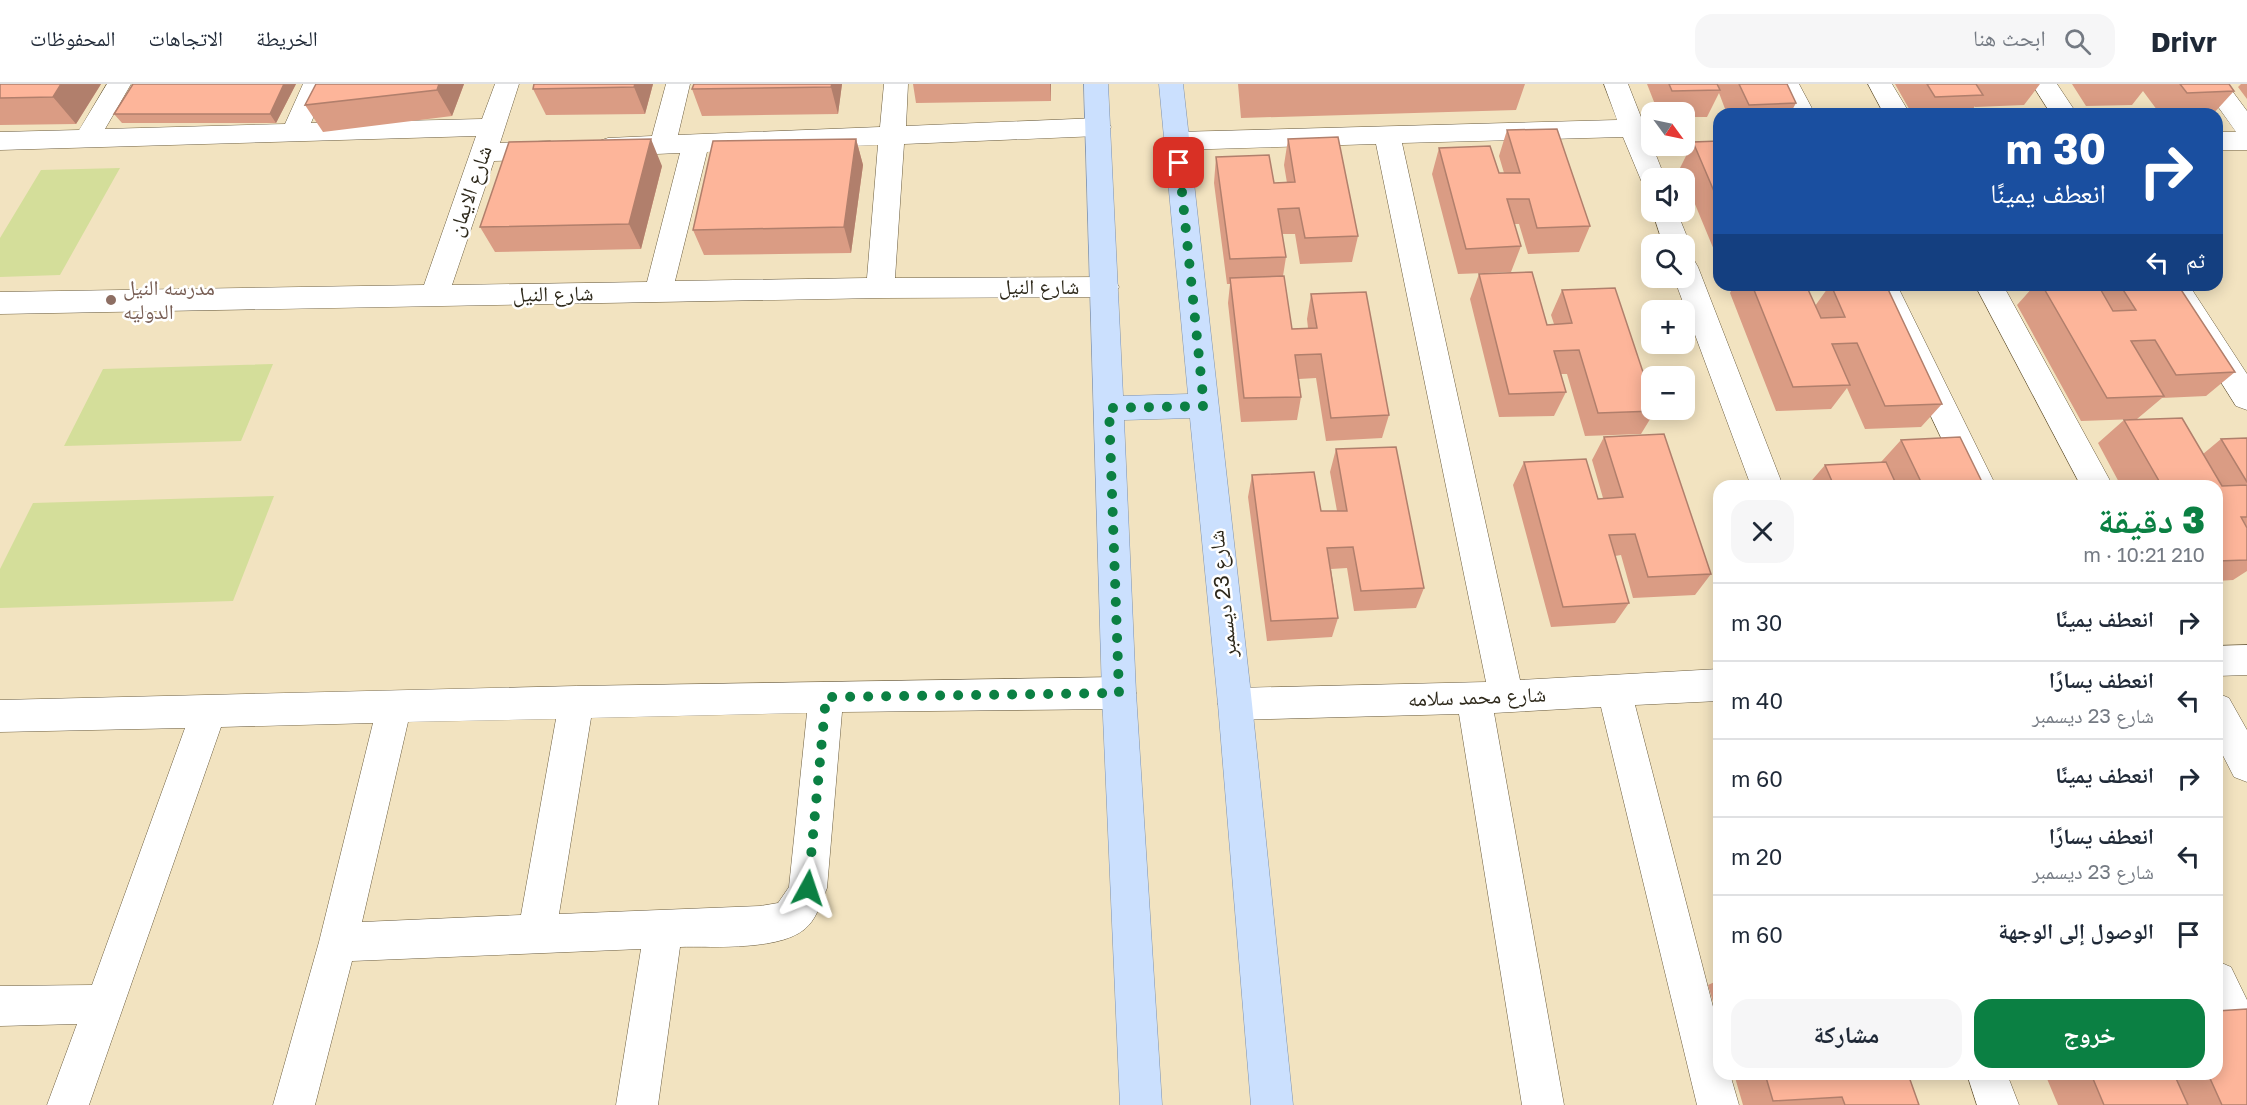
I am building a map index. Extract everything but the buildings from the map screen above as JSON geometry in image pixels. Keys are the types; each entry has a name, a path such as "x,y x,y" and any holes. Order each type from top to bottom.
{"main road":[{"path":"1096,84 1119,693 1141,1105"},
{"name":"شارع 23 ديسمبر","path":"1171,84 1235,704 1272,1105"},
{"path":"1109,408 1204,406"}],"street":[{"path":"87,138 119,84"},
{"path":"294,133 315,84"},
{"name":"شارع الايمان","path":"434,297 507,84"},
{"path":"663,145 678,84"},
{"path":"880,288 896,84"},
{"path":"1616,84 1648,168"},
{"path":"1787,84 1799,108"},
{"path":"1881,84 1894,108"},
{"path":"2044,84 2060,108"},
{"path":"2214,84 2247,129"},
{"path":"4,147 87,138 492,127"},
{"path":"483,153 1098,127"},
{"path":"1177,141 1632,128"},
{"path":"1388,135 1490,697 1543,1105"},
{"path":"2223,141 2247,141"},
{"path":"658,292 696,143"},
{"name":"شارع النيل","path":"0,303 880,288 1105,287"},
{"path":"1692,288 1765,480"},
{"path":"1886,291 1977,480"},
{"path":"1992,291 2094,480"},
{"path":"2178,291 2247,398"},
{"path":"2223,661 2247,660"},
{"name":"شارع محمد سلامه","path":"1235,704 1490,697 1713,685"},
{"path":"1614,690 1718,1105"},
{"path":"0,716 576,702 1119,693"},
{"path":"338,942 780,923 793,918 808,888 826,697"},
{"path":"537,934 576,702"},
{"path":"294,1105 338,942 394,707"},
{"path":"68,1105 209,711"},
{"path":"2223,720 2247,765"},
{"path":"637,1105 663,929"},
{"path":"2223,993 2247,1043"},
{"path":"0,1006 105,1004"},
{"path":"1989,1080 1998,1105"}],"green space":[{"path":"120,168 60,275 0,277 0,238 41,170"},
{"path":"273,364 241,441 64,446 103,369"},
{"path":"274,496 233,601 0,608 0,569 33,503"}],"place":[{"name":"مدرسه النيل الدوليه","path":"111,300"}],"route":[{"path":"808,888 826,697 1119,693 1109,408 1204,406 1179,163"}]}
